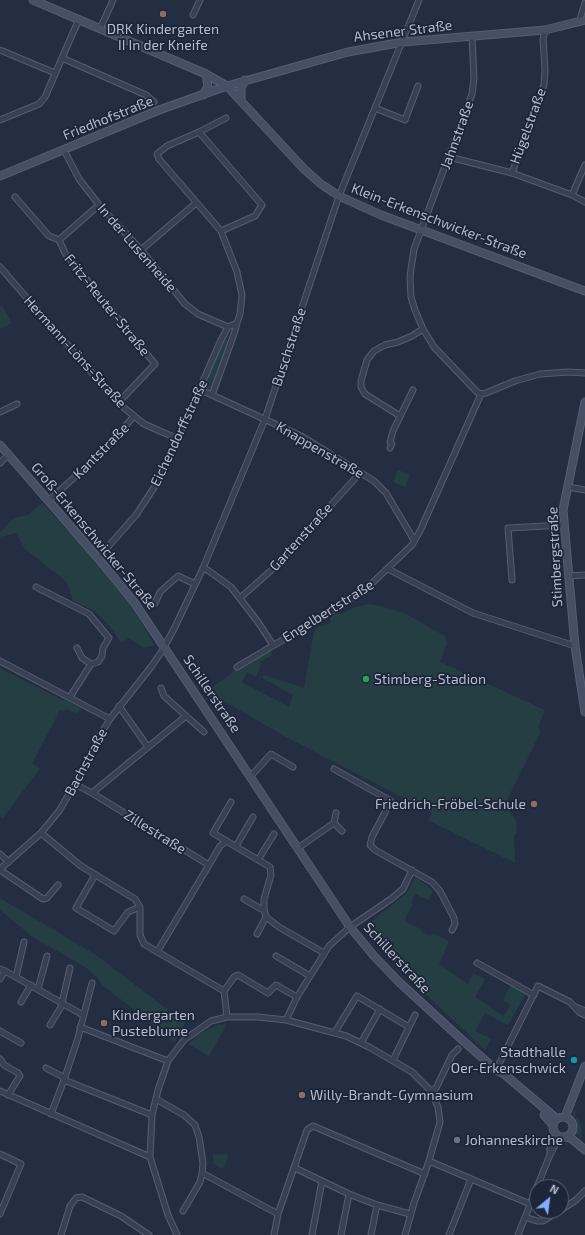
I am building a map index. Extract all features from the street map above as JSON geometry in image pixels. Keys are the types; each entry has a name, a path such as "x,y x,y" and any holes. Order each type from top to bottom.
{"main road":[{"name":"Klein-Erkenschwicker-Straße","path":"33,0 206,74 227,86 304,169 321,184 339,196 380,215 585,291"},
{"name":"Ahsener Straße","path":"227,86 354,50 403,42 545,30 582,21"},
{"path":"203,95 208,87 206,74"},
{"path":"241,100 241,88 245,80"},
{"name":"Friedhofstraße","path":"0,176 159,110 227,86"},
{"name":"Stimbergstraße","path":"585,402 584,414 564,510 568,576 575,646 583,690 585,712"},
{"name":"Groß-Erkenschwicker-Straße","path":"0,445 134,602 164,647"},
{"name":"Schillerstraße","path":"164,647 350,927 374,956 399,982 496,1070 501,1077 544,1114 561,1120"},
{"path":"561,1120 585,1066"},
{"path":"585,1079 554,1132 572,1139 585,1150"},
{"path":"561,1120 572,1124 572,1130 575,1136 585,1145"},
{"path":"561,1136 572,1130"}],"street":[{"path":"100,29 113,0"},
{"path":"193,15 200,0"},
{"name":"Buschstraße","path":"164,647 203,568 265,418 339,196 419,0"},
{"path":"582,21 585,3"},
{"path":"0,120 39,104 45,96 79,19"},
{"name":"Hügelstraße","path":"512,173 544,85 545,70 543,39 545,30"},
{"name":"Jahnstraße","path":"472,36 474,79 472,94 414,249 410,276 411,298 418,320 423,329 434,347 477,392 481,394"},
{"path":"0,50 55,73"},
{"path":"62,58 146,95 154,102"},
{"path":"375,108 405,120 418,86"},
{"name":"Eichendorffstraße","path":"212,395 240,314 242,295 237,272 221,231 159,159 157,154 167,146 226,118"},
{"path":"199,132 262,205 255,216 221,231"},
{"name":"In der Lusenheide","path":"64,150 79,179 99,205 141,250 184,304 198,314 228,327"},
{"path":"449,157 512,173 572,195 585,202"},
{"path":"572,195 585,165"},
{"name":"Fritz-Reuter-Straße","path":"15,197 49,236 59,240 65,254 155,364 118,403"},
{"path":"141,250 196,203"},
{"name":"Fritz-Reuter-Straße","path":"59,240 99,205"},
{"name":"Hermann-Löns-Straße","path":"0,267 118,403 144,424 178,439"},
{"path":"228,327 237,324"},
{"name":"Eichendorffstraße","path":"98,558 136,515 150,496 161,477 228,327"},
{"path":"400,416 365,394 361,387 361,381 368,360 374,351 385,345 398,342 412,336 423,329"},
{"path":"481,394 540,374 585,372"},
{"name":"Knappenstraße","path":"200,390 303,436 374,481 386,493 414,540"},
{"path":"390,448 392,444 390,442 393,431 413,390"},
{"name":"Engelbertstraße","path":"237,667 366,589 412,545 420,531 481,394"},
{"path":"0,412 17,404"},
{"name":"Kantstraße","path":"48,501 105,450 134,416"},
{"path":"0,463 8,455"},
{"name":"Gartenstraße","path":"240,598 275,567 360,472"},
{"path":"568,487 585,490"},
{"path":"512,580 508,528 564,524"},
{"path":"203,568 222,580 240,598 273,645"},
{"path":"388,569 473,613 575,646"},
{"path":"568,576 585,575"},
{"path":"155,603 160,592 178,576 195,584"},
{"path":"36,588 89,614 109,638 103,648 102,656 98,662 92,664 70,697"},
{"name":"Bachstraße","path":"0,870 41,833 59,811 110,719 151,667 164,647"},
{"path":"77,648 82,658 92,664"},
{"path":"0,661 110,719"},
{"name":"Schillerstraße","path":"161,688 164,696 204,732"},
{"path":"119,706 148,747"},
{"name":"Bachstraße","path":"92,793 186,716"},
{"path":"251,776 271,754 293,767"},
{"path":"334,769 392,801 372,837 370,845 375,850 432,882 440,891 454,918 456,924 452,930"},
{"name":"Zillestraße","path":"75,784 209,865"},
{"path":"231,802 212,833 270,867 271,875 264,899 266,917 279,927 324,953"},
{"path":"298,848 334,823 336,813"},
{"path":"236,846 252,817"},
{"path":"334,823 342,831"},
{"path":"41,833 81,866 135,898 140,907 140,935 144,944 224,991"},
{"path":"258,860 274,834"},
{"path":"157,952 220,846 227,841"},
{"path":"0,854 9,862"},
{"path":"0,870 43,899 46,898 58,885"},
{"path":"286,1020 324,953 336,939 350,927 386,903 403,889 412,870"},
{"path":"95,875 76,908 114,931 128,912 140,907"},
{"path":"244,899 261,909 264,909"},
{"path":"256,934 266,917"},
{"path":"16,977 24,942"},
{"path":"38,989 47,956"},
{"path":"276,956 310,976"},
{"path":"477,963 534,995"},
{"path":"50,1026 61,1008 61,1002 70,968"},
{"path":"0,979 2,970 83,1015"},
{"path":"227,1018 224,991 234,977 238,975 268,993 276,985 298,997"},
{"path":"51,1114 65,1079 78,1038 92,983"},
{"path":"21,1002 31,985"},
{"path":"496,1070 538,986 570,1002 579,1012 585,1015"},
{"path":"335,1032 357,996 410,1027"},
{"path":"575,1007 585,1011"},
{"path":"361,1043 380,1009"},
{"path":"393,1060 415,1015"},
{"path":"177,1235 168,1215 150,1157 152,1115 168,1061 188,1037 211,1021 227,1018 258,1017 286,1020 335,1032 361,1043 412,1072 431,1091 438,1106 440,1122 425,1174 410,1214 405,1235"},
{"path":"80,1026 168,1061"},
{"path":"0,1031 21,1043"},
{"path":"431,1091 436,1088 452,1055 458,1049"},
{"path":"0,1059 4,1065 18,1073 20,1076 8,1095"},
{"path":"46,1068 65,1079 152,1115"},
{"path":"0,1092 150,1157"},
{"path":"156,1099 184,1115 195,1125 199,1137 203,1163 202,1173 200,1182 183,1211"},
{"path":"274,1235 278,1214 307,1130 313,1126 425,1174"},
{"path":"540,1179 549,1157 550,1148 561,1136"},
{"path":"0,1154 21,1164 0,1214"},
{"path":"429,1161 529,1204"},
{"path":"295,1168 349,1194 377,1205 410,1214"},
{"path":"202,1173 278,1214"},
{"path":"449,1235 471,1180"},
{"path":"312,1235 322,1182"},
{"path":"569,1204 585,1191"},
{"path":"341,1235 349,1194"},
{"path":"62,1234 70,1206 76,1198 82,1198 121,1216 149,1235"},
{"path":"371,1235 377,1205"},
{"path":"518,1235 529,1207"},
{"path":"525,1217 529,1218"},
{"path":"531,1219 537,1221 543,1221 546,1219"}],"green space":[{"path":"2,306 12,323 0,329 0,307"},
{"path":"224,339 230,341 211,391 203,388"},
{"path":"398,470 410,475 405,487 393,482"},
{"path":"42,503 99,563 133,607 154,645 143,648 129,638 121,643 112,629 95,611 73,601 67,582 25,549 16,533 0,537 0,532 14,518 28,515"},
{"path":"370,604 406,614 445,636 447,643 440,662 545,710 538,727 541,731 507,800 506,806 517,822 516,833 514,835 515,863 428,820 432,813 286,737 222,700 215,707 205,693 246,662 271,651 272,655 260,662 261,665 256,677 247,672 242,682 289,707 293,695 262,678 264,675 304,688 314,632 318,627 331,623 330,617 337,613 341,614 356,607"},
{"path":"0,668 64,701 65,700 81,708 77,714 66,709 64,712 60,710 32,764 40,768 3,818 0,816"},
{"path":"415,877 433,890 429,900 415,894 411,903 412,905 405,919 406,922 421,929 421,931 430,936 432,933 449,941 439,964 468,984 473,973 485,979 475,997 503,1016 511,1005 503,1000 511,985 526,993 508,1025 485,1013 475,1031 491,1039 485,1050 417,986 383,949 366,926 408,892"},
{"path":"0,898 96,955 185,1023 174,1043 143,1016 103,986 98,978 85,967 33,937 0,910"},
{"path":"227,1024 209,1056 188,1044 202,1032 219,1025"},
{"path":"574,1110 576,1111 576,1114 574,1117 575,1119 578,1118 582,1130 581,1138 576,1133 575,1124 572,1118"},
{"path":"213,1155 228,1155 223,1169 213,1163"}],"place":[{"name":"DRK Kindergarten II In der Kneife","path":"163,14"},
{"name":"Stimberg-Stadion","path":"366,679"},
{"name":"Friedrich-Fröbel-Schule","path":"534,804"},
{"name":"Kindergarten Pusteblume","path":"104,1023"},
{"name":"Stadthalle Oer-Erkenschwick","path":"574,1060"},
{"name":"Willy-Brandt-Gymnasium","path":"302,1095"},
{"name":"Johanneskirche","path":"457,1140"}]}
